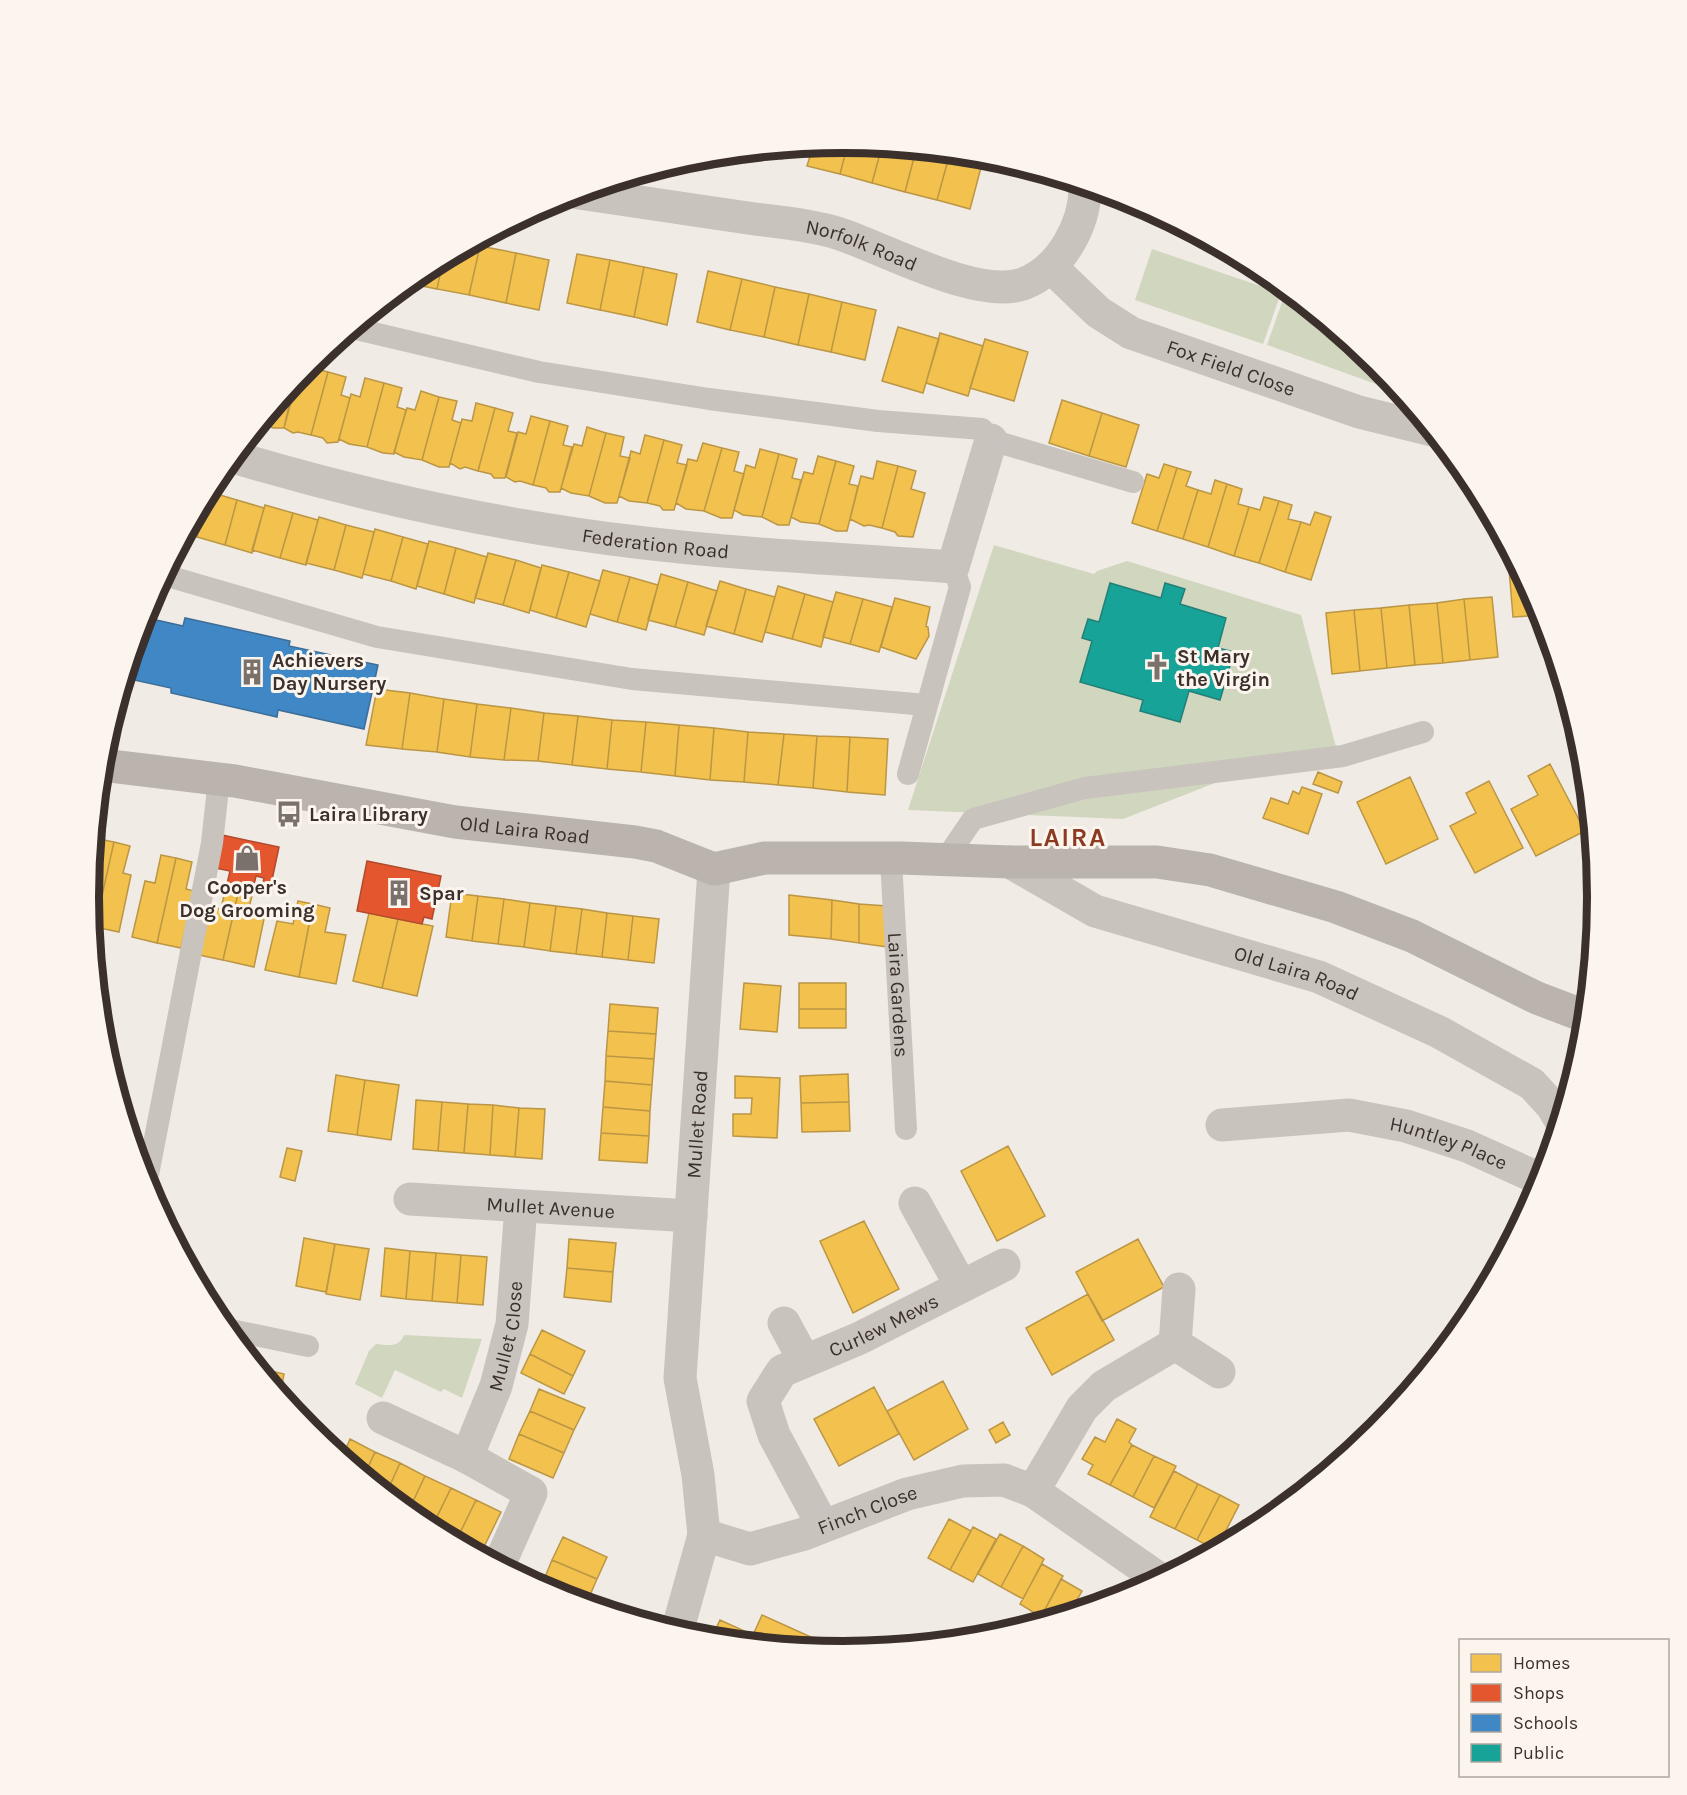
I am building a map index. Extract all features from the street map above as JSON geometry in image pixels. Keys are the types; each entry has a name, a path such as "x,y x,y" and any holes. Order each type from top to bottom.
{"main road":[{"name":"Old Laira Road","path":"111,766 219,779 455,822 656,846 714,869 765,858 1157,862 1210,870 1336,907 1412,936 1537,998 1579,1014"}],"street":[{"name":"Norfolk Road","path":"597,196 839,234 954,278 990,287 1022,284 1052,267 1064,252 1088,195"},
{"name":"Fox Field Close","path":"1052,267 1098,312 1131,333 1359,412 1420,427"},
{"path":"952,567 991,440"},
{"name":"Federation Road","path":"242,460 316,482 476,517 636,542 952,567"},
{"name":"Old Laira Road","path":"1010,862 1095,911 1319,977 1439,1032 1532,1084 1556,1112"},
{"name":"Mullet Road","path":"704,1535 698,1475 680,1378 714,869"},
{"name":"Huntley Place","path":"1222,1125 1350,1115 1416,1129 1467,1146 1534,1175"},
{"name":"Mullet Avenue","path":"410,1199 691,1216"},
{"name":"Curlew Mews","path":"915,1203 961,1286"},
{"name":"Mullet Close","path":"467,1457 496,1386 512,1324 521,1207"},
{"name":"Curlew Mews","path":"823,1526 774,1435 764,1401 782,1371 860,1338 1004,1265"},
{"path":"1174,1344 1179,1289"},
{"name":"Curlew Mews","path":"784,1323 804,1360"},
{"path":"1174,1344 1219,1372"},
{"path":"1034,1491 1082,1408 1104,1386 1174,1344"},
{"path":"383,1418 467,1457 531,1493 502,1559"},
{"name":"Finch Close","path":"704,1535 750,1549 823,1526 907,1494 963,1482 1004,1480 1034,1491 1153,1574"},
{"path":"679,1624 704,1535"}],"lane":[{"path":"362,330 539,372 709,399 878,421 982,429 991,440 1133,482"},
{"path":"908,774 960,587 952,567"},
{"path":"172,577 377,637 632,678 926,705"},
{"path":"945,860 973,819 1085,788 1343,756 1423,732"},
{"path":"150,1165 212,843 219,779"},
{"name":"Laira Gardens","path":"891,860 906,1129"},
{"path":"239,1332 308,1346"}],"green space":[{"path":"1152,249 1275,291 1280,295 1263,344 1135,300"},
{"path":"1284,297 1334,338 1385,387 1267,345"},
{"path":"994,545 1094,574 1127,561 1301,615 1336,747 1220,781 1123,819 908,810"},
{"path":"404,1335 482,1339 462,1398 444,1389 441,1392 395,1370 382,1398 355,1384 369,1351 376,1344 396,1344"}],"building: Homes":[{"path":"845,153 880,154 872,183 840,174"},
{"path":"845,153 840,174 807,166 810,154"},
{"path":"880,154 914,157 905,192 872,183"},
{"path":"914,157 948,160 937,200 905,192"},
{"path":"948,160 981,166 970,209 937,200"},
{"path":"483,247 516,253 506,303 469,295 479,248"},
{"path":"479,248 469,295 437,289 441,272"},
{"path":"516,253 549,260 539,310 506,303"},
{"path":"577,254 610,260 600,310 567,303"},
{"path":"610,260 644,267 634,317 600,310"},
{"path":"644,267 677,274 667,325 634,317"},
{"path":"708,271 742,279 730,330 697,322"},
{"path":"441,272 437,289 420,285"},
{"path":"742,279 775,287 764,337 730,330"},
{"path":"775,287 809,294 798,345 764,337"},
{"path":"809,294 842,302 831,352 798,345"},
{"path":"842,302 876,310 865,360 831,352"},
{"path":"898,327 939,339 923,393 882,381"},
{"path":"940,333 983,346 968,396 926,383"},
{"path":"985,339 1028,352 1014,401 970,388"},
{"path":"319,370 328,372 311,435 293,433 284,428 292,398"},
{"path":"328,372 346,377 341,395 350,398 338,442 327,443 323,438 311,435"},
{"path":"365,378 384,383 367,447 349,444 339,439 351,394 360,397"},
{"path":"384,383 402,388 397,407 406,410 394,454 367,447"},
{"path":"421,391 439,397 422,460 404,457 394,452 407,408 415,410"},
{"path":"439,397 457,401 452,420 461,423 449,467 439,467 422,460"},
{"path":"290,400 284,428 268,426"},
{"path":"1062,400 1102,413 1089,456 1049,443"},
{"path":"476,403 495,408 478,471 465,467 460,469 450,463 462,419 472,421"},
{"path":"495,408 513,413 508,431 517,433 505,478 494,478 491,474 478,471"},
{"path":"1102,413 1139,425 1126,467 1089,456"},
{"path":"531,416 550,421 533,485 520,481 515,482 506,477 518,432 526,434"},
{"path":"550,421 568,426 563,445 572,447 560,492 549,492 546,488 533,485"},
{"path":"587,427 606,433 589,496 571,493 561,488 574,444 582,446"},
{"path":"606,433 624,437 620,456 630,458 617,503 605,503 589,496"},
{"path":"645,435 664,440 647,503 629,501 619,496 631,451 640,454"},
{"path":"664,440 682,445 677,463 687,465 674,510 663,510 660,506 647,503"},
{"path":"703,443 722,448 704,511 686,509 676,503 688,459 697,461"},
{"path":"722,448 739,452 734,471 744,474 732,518 721,518 704,511"},
{"path":"760,449 779,454 762,517 743,515 734,510 746,465 755,468"},
{"path":"779,454 797,459 792,478 801,480 789,525 778,525 762,517"},
{"path":"818,456 836,461 819,524 801,522 791,517 804,472 813,474"},
{"path":"836,461 854,466 849,484 858,486 847,531 836,531 819,524"},
{"path":"877,461 898,466 882,528 864,526 850,519 861,476 873,479"},
{"path":"1164,464 1177,468 1157,531 1132,523 1147,474 1159,478"},
{"path":"898,466 916,471 911,489 925,493 913,537 898,536 895,532 882,528"},
{"path":"1177,468 1191,472 1186,486 1198,490 1183,539 1157,531"},
{"path":"1215,480 1227,484 1208,547 1183,539 1198,490 1211,494"},
{"path":"1227,484 1242,489 1238,504 1249,507 1234,556 1208,547"},
{"path":"218,494 237,500 225,545 197,537 202,520"},
{"path":"1264,497 1279,501 1259,563 1234,556 1249,507 1260,510"},
{"path":"237,500 264,508 252,553 225,545"},
{"path":"1279,501 1292,505 1288,519 1301,522 1285,572 1259,563"},
{"path":"265,505 293,513 280,558 252,550"},
{"path":"1315,512 1331,517 1311,580 1285,572 1301,522 1310,525"},
{"path":"293,513 318,520 306,565 280,558"},
{"path":"319,517 346,525 334,570 306,563"},
{"path":"201,522 197,537 193,536"},
{"path":"346,525 374,532 362,578 334,570"},
{"path":"375,529 403,537 391,581 363,574"},
{"path":"403,537 428,544 416,589 391,581"},
{"path":"429,541 456,548 444,594 417,586"},
{"path":"456,548 487,557 474,603 444,594"},
{"path":"488,553 516,560 503,605 475,598"},
{"path":"516,560 541,568 529,613 503,605"},
{"path":"542,565 569,572 556,618 530,610"},
{"path":"1509,569 1511,569 1532,616 1513,617"},
{"path":"603,570 630,577 617,622 590,614"},
{"path":"569,572 600,581 586,627 556,618"},
{"path":"661,574 688,582 675,627 648,620"},
{"path":"630,577 658,585 646,630 617,622"},
{"path":"720,581 746,589 734,634 706,626"},
{"path":"688,582 717,591 704,635 675,627"},
{"path":"778,586 805,594 792,639 765,632"},
{"path":"746,589 775,597 762,642 734,634"},
{"path":"836,592 863,599 850,644 823,637"},
{"path":"805,594 833,602 821,647 792,639"},
{"path":"1492,597 1498,657 1470,660 1464,599"},
{"path":"895,598 930,607 926,626 929,636 916,659 881,647"},
{"path":"863,599 892,607 879,652 850,644"},
{"path":"1464,599 1470,660 1443,663 1437,603"},
{"path":"1437,603 1443,663 1415,665 1409,605"},
{"path":"1409,605 1415,665 1387,668 1381,608"},
{"path":"1381,608 1387,668 1360,671 1354,610"},
{"path":"1354,610 1360,671 1332,674 1326,613"},
{"path":"377,689 410,693 402,749 366,745"},
{"path":"410,693 444,699 437,752 402,749"},
{"path":"444,699 477,704 470,757 437,752"},
{"path":"477,704 511,708 504,760 470,757"},
{"path":"511,708 544,713 538,761 504,760"},
{"path":"544,713 578,716 572,765 538,761"},
{"path":"578,716 612,720 607,769 572,765"},
{"path":"612,720 646,722 641,772 607,769"},
{"path":"646,722 679,725 675,776 641,772"},
{"path":"679,725 714,728 710,780 675,776"},
{"path":"714,728 748,732 744,782 710,780"},
{"path":"748,732 784,734 778,785 744,782"},
{"path":"784,734 817,736 813,788 778,785"},
{"path":"817,736 850,737 847,792 813,788"},
{"path":"850,737 888,739 885,795 847,792"},
{"path":"1550,764 1584,830 1536,856 1511,809 1538,795 1528,776"},
{"path":"1318,772 1342,782 1338,793 1313,784"},
{"path":"1410,777 1438,839 1386,864 1357,802"},
{"path":"1489,781 1523,848 1475,873 1450,826 1476,813 1466,793"},
{"path":"1302,787 1322,794 1308,834 1263,818 1271,798 1288,804 1293,791 1299,794"},
{"path":"102,840 114,842 99,907"},
{"path":"114,842 130,846 123,873 131,875 119,932 100,928 99,907"},
{"path":"161,855 176,858 157,943 132,937 145,881 155,883"},
{"path":"176,858 192,862 186,889 194,891 181,948 157,943"},
{"path":"226,886 239,889 223,960 194,954 205,905 221,909"},
{"path":"239,889 253,892 247,915 264,919 254,967 223,960"},
{"path":"452,893 478,896 472,941 446,937"},
{"path":"789,895 832,900 831,939 789,935"},
{"path":"478,896 504,899 498,944 472,941"},
{"path":"504,899 530,903 524,947 498,944"},
{"path":"832,900 859,904 859,943 831,939"},
{"path":"298,901 313,904 299,977 265,970 277,921 293,924"},
{"path":"530,903 556,906 550,951 524,947"},
{"path":"313,904 330,908 325,932 346,935 336,984 299,977"},
{"path":"859,904 887,906 887,947 859,943"},
{"path":"556,906 582,909 576,954 550,951"},
{"path":"582,909 607,913 602,957 576,954"},
{"path":"369,913 398,919 382,988 353,981"},
{"path":"607,913 633,916 628,960 602,957"},
{"path":"633,916 659,919 654,963 628,960"},
{"path":"398,919 433,926 417,996 382,988"},
{"path":"744,983 781,986 777,1032 740,1029"},
{"path":"799,983 846,983 846,1009 799,1009"},
{"path":"610,1004 658,1008 656,1034 608,1031"},
{"path":"799,1009 846,1009 846,1028 799,1028"},
{"path":"608,1031 656,1034 654,1059 606,1056"},
{"path":"606,1056 654,1059 652,1085 605,1081"},
{"path":"848,1074 849,1102 801,1103 800,1076"},
{"path":"336,1075 365,1080 357,1135 328,1131"},
{"path":"735,1076 780,1078 777,1138 733,1136 733,1114 751,1114 752,1098 735,1098"},
{"path":"365,1080 399,1085 391,1140 357,1135"},
{"path":"605,1081 652,1085 650,1111 603,1107"},
{"path":"416,1100 442,1102 438,1151 413,1149"},
{"path":"442,1102 468,1104 464,1153 438,1151"},
{"path":"849,1102 850,1131 802,1132 801,1103"},
{"path":"468,1104 493,1105 490,1155 464,1153"},
{"path":"493,1105 519,1108 515,1157 490,1155"},
{"path":"603,1107 650,1111 649,1136 601,1133"},
{"path":"519,1108 545,1109 542,1159 515,1157"},
{"path":"601,1133 649,1136 647,1163 599,1160"},
{"path":"1008,1146 1045,1216 997,1241 961,1171"},
{"path":"287,1148 302,1151 295,1181 280,1177"},
{"path":"864,1221 899,1289 853,1313 820,1241"},
{"path":"304,1238 335,1244 326,1292 296,1286"},
{"path":"569,1239 616,1243 613,1272 567,1268"},
{"path":"1138,1239 1164,1287 1102,1321 1076,1272"},
{"path":"335,1244 369,1249 360,1300 326,1294"},
{"path":"385,1248 410,1251 406,1299 381,1296"},
{"path":"410,1251 436,1253 432,1301 406,1299"},
{"path":"436,1253 461,1255 457,1303 432,1301"},
{"path":"461,1255 487,1257 483,1305 457,1303"},
{"path":"567,1268 613,1272 611,1302 564,1297"},
{"path":"1088,1294 1114,1340 1052,1375 1026,1328"},
{"path":"542,1330 585,1351 573,1376 530,1354"},
{"path":"530,1354 573,1376 564,1394 521,1373"},
{"path":"269,1371 284,1374 282,1385"},
{"path":"943,1381 968,1429 914,1460 887,1411"},
{"path":"874,1387 899,1434 839,1466 814,1419"},
{"path":"539,1389 585,1408 574,1430 530,1411"},
{"path":"530,1411 574,1430 564,1453 519,1434"},
{"path":"1117,1419 1136,1429 1129,1442 1132,1445 1110,1485 1088,1474 1093,1465 1082,1459 1095,1437 1105,1442"},
{"path":"1003,1422 1010,1435 996,1443 989,1430"},
{"path":"519,1434 564,1453 553,1478 509,1459"},
{"path":"350,1439 375,1452 367,1469 345,1450"},
{"path":"1132,1445 1154,1456 1133,1497 1110,1485"},
{"path":"375,1452 400,1463 389,1487 367,1469"},
{"path":"1154,1456 1176,1466 1154,1508 1133,1497"},
{"path":"400,1463 425,1476 412,1504 389,1487"},
{"path":"1174,1471 1198,1484 1175,1529 1150,1517"},
{"path":"425,1476 451,1488 435,1520 412,1504"},
{"path":"1198,1484 1220,1495 1197,1540 1175,1529"},
{"path":"451,1488 476,1500 459,1535 435,1520"},
{"path":"1220,1495 1239,1505 1222,1538 1208,1546 1197,1540"},
{"path":"476,1500 501,1512 483,1549 459,1535"},
{"path":"949,1519 971,1531 950,1570 928,1558"},
{"path":"1243,1520 1248,1523 1239,1528"},
{"path":"973,1527 996,1539 973,1582 950,1570"},
{"path":"1000,1534 1023,1546 1001,1587 978,1574"},
{"path":"563,1537 607,1557 597,1579 552,1560"},
{"path":"1023,1546 1044,1559 1023,1599 1001,1587"},
{"path":"552,1560 597,1579 589,1596 544,1579"},
{"path":"1042,1564 1063,1576 1042,1615 1039,1616 1020,1604"},
{"path":"1061,1579 1082,1591 1074,1605 1042,1615"},
{"path":"762,1615 820,1641 746,1636 715,1631 720,1620 753,1635"}],"building: Shops":[{"name":"Cooper's Dog Grooming","path":"222,835 279,847 269,894 261,892 264,878 256,876 253,889 227,884 230,871 215,868"},
{"name":"Spar","path":"367,861 441,876 432,919 424,917 422,924 357,911"}],"building: Schools":[{"name":"Achievers Day Nursery","path":"185,618 290,641 289,646 378,665 364,729 278,710 277,717 171,693 171,688 132,680 154,619 183,626"}],"building: Public":[{"name":"St Mary the Virgin","path":"1110,583 1161,598 1165,583 1185,589 1180,604 1226,618 1218,648 1234,652 1220,700 1189,691 1180,722 1140,711 1143,700 1080,682 1092,641 1082,638 1088,619 1099,622"}],"place":[{"name":"St Mary the Virgin","path":"1157,667"},
{"name":"Achievers Day Nursery","path":"252,672"},
{"name":"Laira Library","path":"289,814"},
{"name":"Cooper's Dog Grooming","path":"247,858"},
{"name":"Spar","path":"399,893"}],"district":[{"name":"LAIRA","path":"1068,837"}]}
